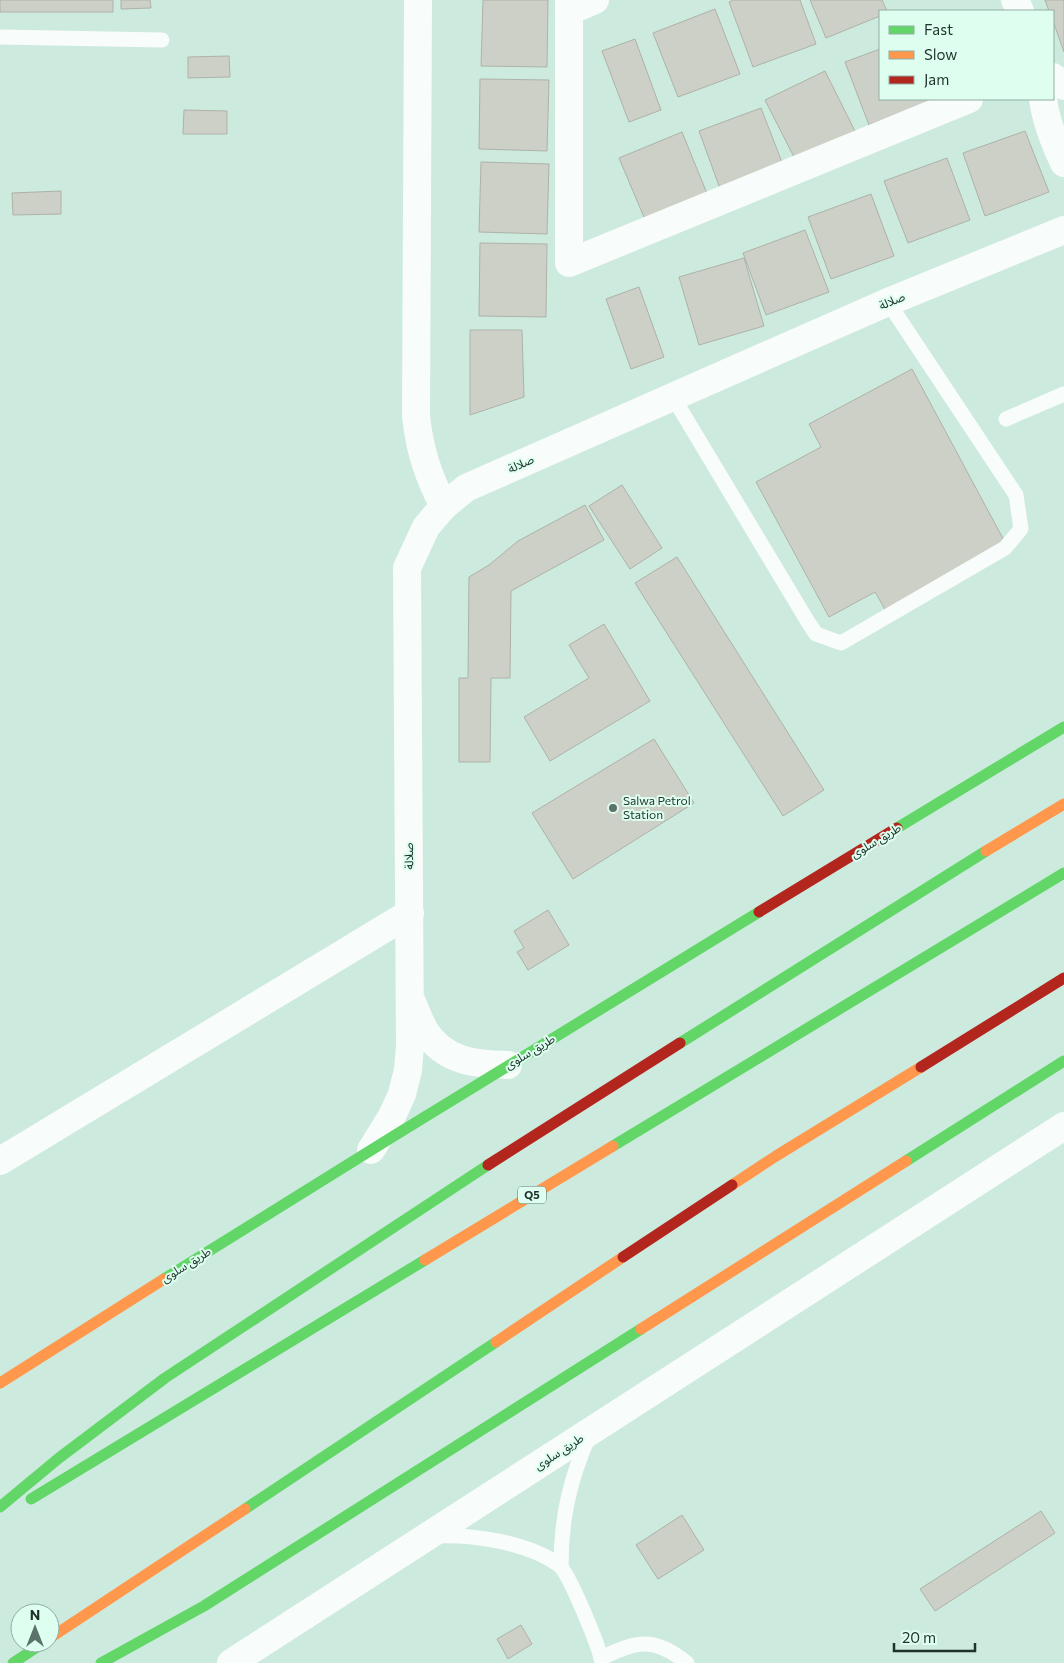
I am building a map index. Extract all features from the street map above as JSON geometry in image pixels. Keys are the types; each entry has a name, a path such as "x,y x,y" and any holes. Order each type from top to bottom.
{"main road":[{"name":"طريق سلوى","path":"0,1383 508,1065 1064,728"},
{"path":"0,1507 59,1458 181,1367 526,1140 936,881 1064,804"},
{"name":"Q5","path":"0,1518 1064,873"},
{"path":"60,1631 776,1156 1064,978"},
{"path":"101,1663 204,1606 1064,1061"},
{"path":"13,1663 28,1653"}],"street":[{"path":"418,0 416,415 418,439 424,462 432,485 444,506"},
{"path":"595,0 569,5 570,263 967,100"},
{"path":"1054,78 1064,86"},
{"path":"1043,100 1050,132 1064,163"},
{"name":"صلالة","path":"371,1150 392,1116 402,1094 408,1070 410,913 407,568 426,526 444,506 466,488 888,302 1064,230"},
{"path":"0,1161 410,913"},
{"name":"صلالة","path":"410,998 425,1030 437,1046 458,1059 479,1064 508,1065"},
{"name":"طريق سلوى","path":"231,1663 1064,1126"}],"lane":[{"path":"0,37 162,40"},
{"path":"673,397 816,634 841,643 1005,548 1021,529 1016,495 888,302"},
{"path":"1006,418 1064,394"},
{"path":"592,1431 577,1466 568,1496 561,1542 560,1566 584,1611 602,1661 620,1649 644,1644 657,1645 667,1649 687,1663"},
{"path":"428,1536 474,1536 518,1546 560,1566"}],"building":[{"path":"0,0 113,0 113,12 0,12"},
{"path":"121,0 150,0 151,8 121,9"},
{"path":"483,0 548,0 547,67 481,66"},
{"path":"733,0 800,0 816,44 753,67 729,2"},
{"path":"810,0 882,0 887,10 879,10 879,16 826,38"},
{"path":"1045,0 1064,0 1064,52 1054,24 1054,10 1049,10"},
{"path":"715,9 740,74 678,97 653,33"},
{"path":"635,39 661,110 629,122 602,51"},
{"path":"879,49 879,100 932,101 869,125 845,62"},
{"path":"229,56 230,77 188,78 188,57"},
{"path":"825,71 855,131 796,161 765,100"},
{"path":"480,79 549,80 547,151 479,149"},
{"path":"761,108 785,170 722,194 699,131"},
{"path":"184,110 227,111 227,134 183,134"},
{"path":"1025,131 1049,192 985,216 963,153"},
{"path":"682,132 708,196 646,222 619,158"},
{"path":"947,158 970,220 908,243 884,181"},
{"path":"481,162 549,164 547,234 479,232"},
{"path":"61,191 61,214 13,215 12,193"},
{"path":"871,194 894,256 831,279 808,217"},
{"path":"805,230 829,292 766,315 743,253"},
{"path":"480,243 547,244 546,317 479,316"},
{"path":"744,258 764,326 699,345 679,277"},
{"path":"639,287 664,357 631,369 606,299"},
{"path":"470,330 522,330 524,397 470,415"},
{"path":"912,369 1007,546 886,611 875,592 829,617 756,482 821,447 809,424"},
{"path":"622,485 662,548 630,569 589,506"},
{"path":"585,505 604,540 511,591 510,678 491,678 490,762 459,762 459,678 468,678 469,577 489,565 518,541"},
{"path":"677,557 824,790 783,816 635,583"},
{"path":"604,624 650,701 550,761 524,717 589,678 569,645"},
{"name":"Salwa Petrol Station","path":"654,739 694,803 573,879 532,813"},
{"path":"548,910 569,945 528,970 517,952 524,948 514,931"},
{"path":"1041,1511 1055,1533 935,1611 920,1589"},
{"path":"682,1515 704,1550 658,1579 636,1545"},
{"path":"521,1625 532,1644 508,1659 497,1639"}],"traffic: fast":[{"path":"897,828 1064,727"},
{"path":"680,1043 986,851"},
{"path":"613,1146 1064,873"},
{"path":"164,1279 759,912"},
{"path":"906,1161 1064,1061"},
{"path":"0,1507 59,1458 165,1378 488,1165"},
{"path":"31,1499 425,1260"},
{"path":"101,1663 204,1606 641,1329"},
{"path":"245,1509 496,1342"},
{"path":"13,1663 28,1653"}],"traffic: slow":[{"path":"986,851 1064,804"},
{"path":"732,1185 921,1067"},
{"path":"425,1260 613,1146"},
{"path":"641,1329 906,1161"},
{"path":"496,1342 623,1257"},
{"path":"0,1383 164,1279"},
{"path":"60,1631 245,1509"}],"traffic: jam":[{"path":"759,912 897,828"},
{"path":"921,1067 1064,978"},
{"path":"488,1165 680,1043"},
{"path":"623,1257 732,1185"}],"place":[{"name":"Salwa Petrol Station","path":"613,808"}]}
